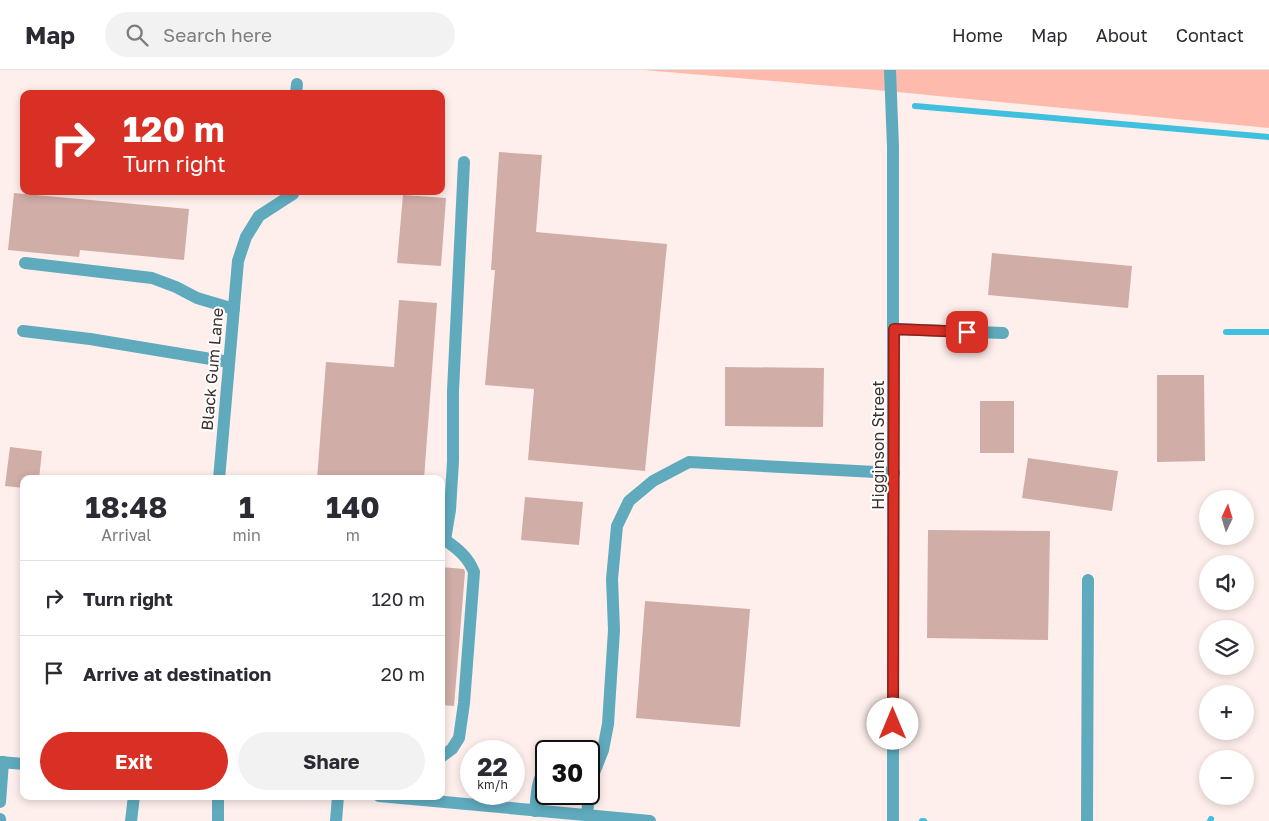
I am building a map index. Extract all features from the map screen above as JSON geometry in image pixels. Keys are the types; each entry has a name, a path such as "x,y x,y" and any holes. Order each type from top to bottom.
{"street":[{"name":"Higginson Street","path":"890,70 894,147 893,821"},
{"path":"445,531 450,510 453,461 453,391 464,162"},
{"name":"Black Gum Lane","path":"219,475 238,262 246,237 259,216 291,195"},
{"path":"25,263 152,278 176,287 197,298 234,309"},
{"path":"894,329 1003,333"},
{"path":"23,331 90,338 229,362"},
{"path":"600,755 603,750 608,724 614,630 612,579 617,526 629,501 653,481 689,462 894,473"},
{"path":"445,541 460,550 469,561 474,572 464,703 459,738 452,749 445,754"},
{"path":"1087,821 1088,580"},
{"path":"0,802 2,762 20,764"},
{"path":"130,821 133,800"},
{"path":"218,800 218,821"},
{"path":"336,821 338,800"},
{"path":"438,800 650,821"},
{"path":"535,810 536,805"},
{"path":"587,815 588,805"}],"shaded area":[{"path":"644,70 1269,70 1269,128 866,89"}],"building":[{"path":"499,152 542,155 536,232 667,244 645,471 528,460 534,389 485,385 495,270 491,270"},
{"path":"14,193 189,209 184,260 80,250 79,257 8,250"},
{"path":"403,195 446,198 441,266 397,263"},
{"path":"992,253 1132,266 1128,308 988,295"},
{"path":"399,300 437,303 424,475 317,475 326,362 394,367"},
{"path":"725,367 824,368 823,427 725,426"},
{"path":"1157,375 1204,375 1205,461 1157,462"},
{"path":"980,401 1014,401 1014,453 980,453"},
{"path":"10,447 42,451 39,475 20,475 20,488 5,486"},
{"path":"1028,458 1118,471 1112,511 1022,498"},
{"path":"525,497 583,502 579,545 521,540"},
{"path":"928,530 1050,531 1048,640 927,638"},
{"path":"445,567 464,569 465,572 454,706 445,705"},
{"path":"645,601 750,609 740,727 636,718"}],"waterway":[{"path":"915,106 1269,137"},
{"path":"1226,332 1269,332"}],"route":[{"path":"893,724 894,329 967,332"}]}
